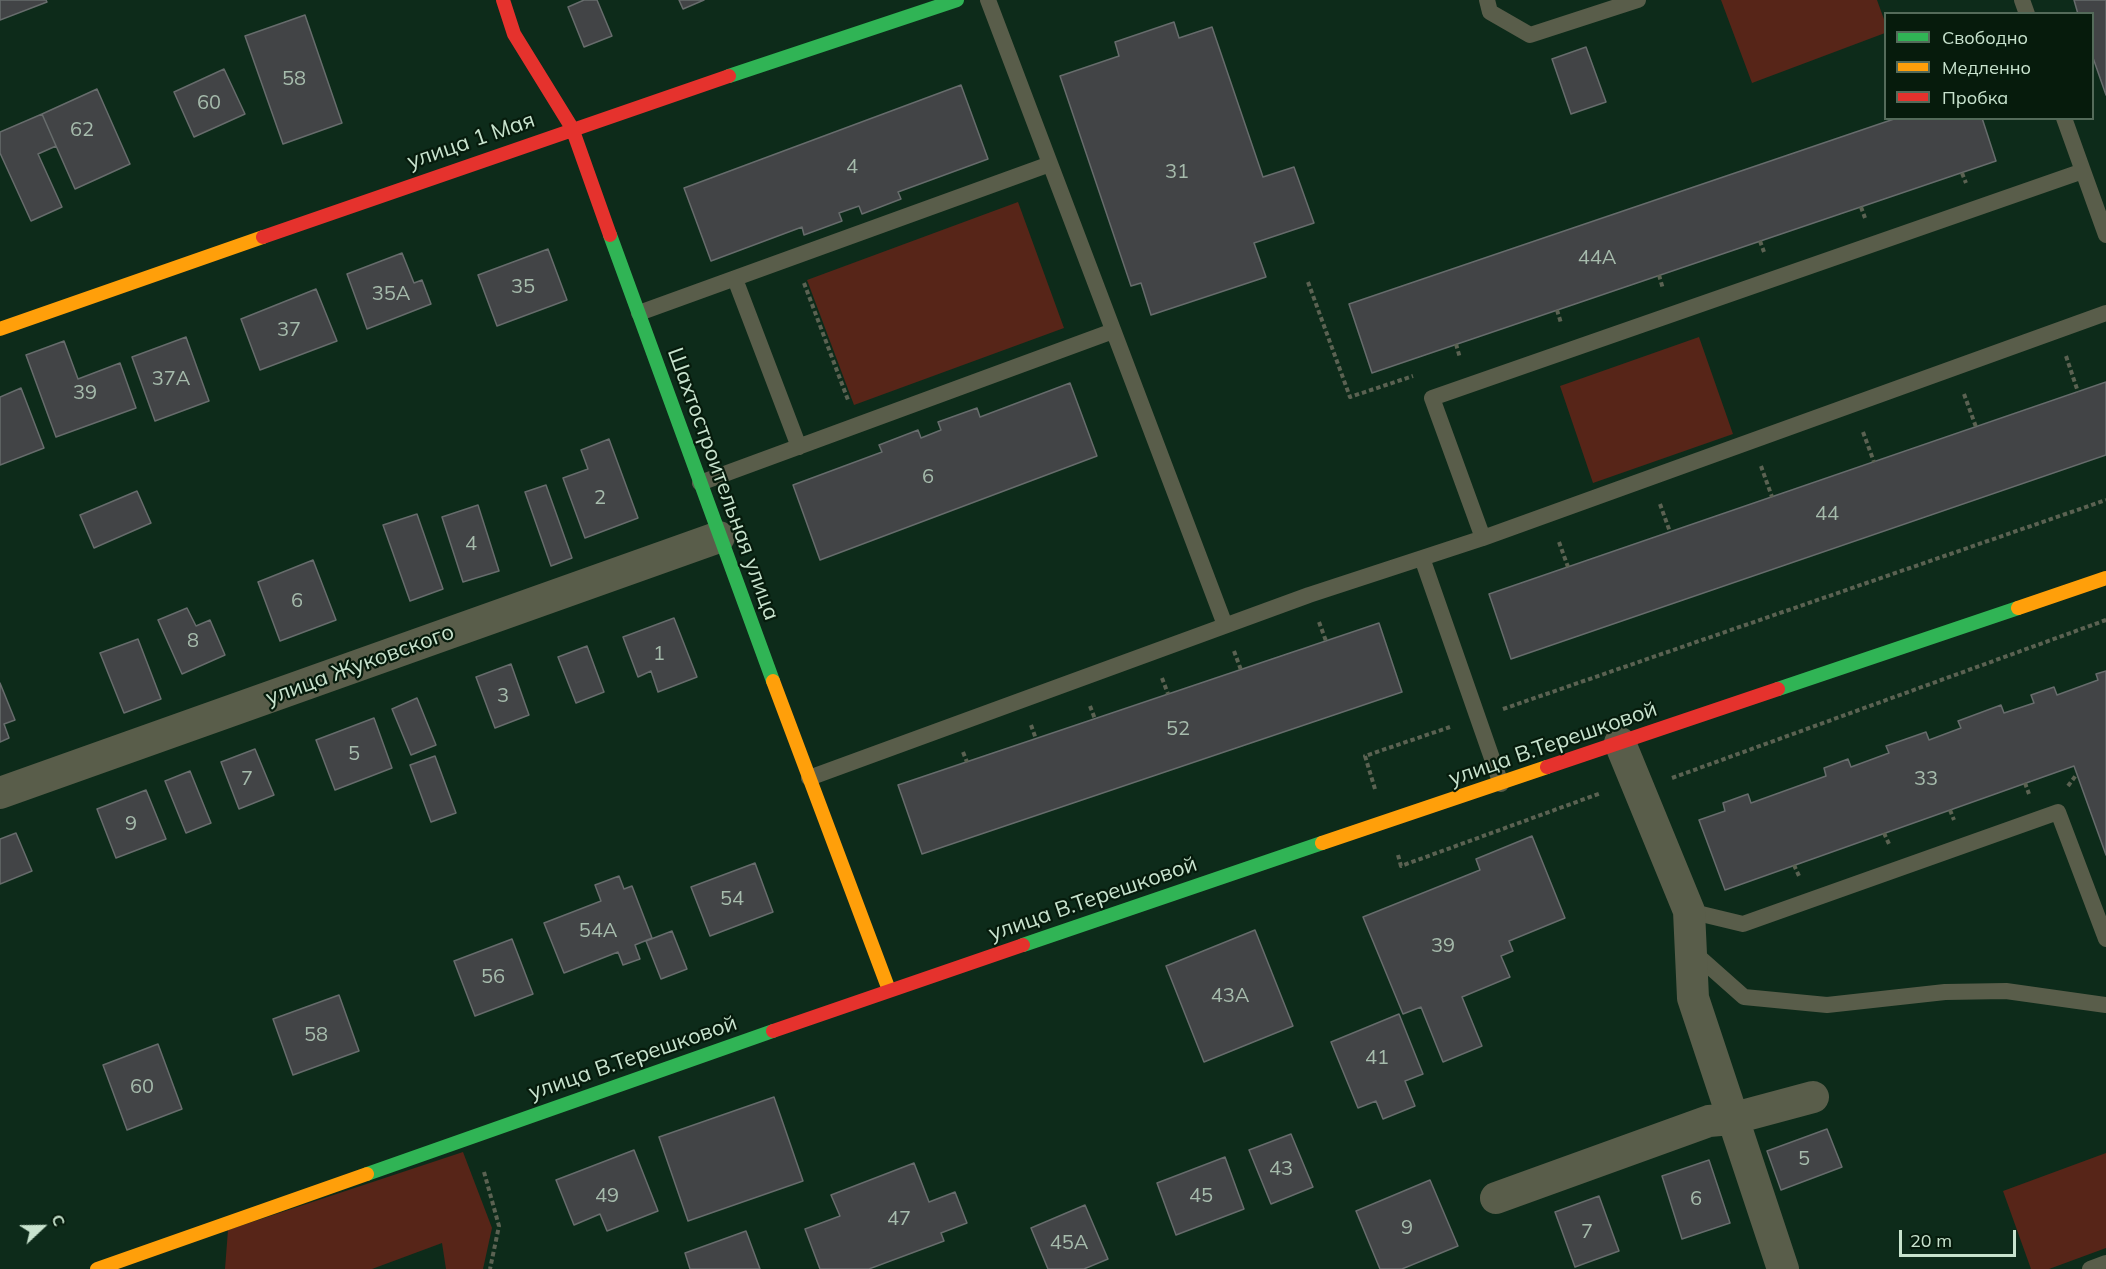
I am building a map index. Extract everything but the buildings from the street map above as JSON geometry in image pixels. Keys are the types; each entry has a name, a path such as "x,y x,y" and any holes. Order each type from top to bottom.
{"main road":[{"name":"Шахтостроительная улица","path":"502,0 514,34 572,128 719,537 889,990"},
{"name":"улица 1 Мая","path":"0,329 572,128 957,0"},
{"name":"улица В.Терешковой","path":"97,1269 889,990 2106,578"}],"street":[{"name":"улица Жуковского","path":"0,793 719,537"},
{"path":"1620,743 1689,911 1693,998 1731,1119 1783,1269"},
{"path":"1496,1198 1709,1121 1731,1119 1813,1096"}],"lane":[{"path":"988,0 1225,625"},
{"path":"1487,0 1490,12 1530,35 1638,0"},
{"path":"2065,120 2106,235"},
{"path":"639,314 1050,164"},
{"path":"1483,538 1432,398 2083,171"},
{"path":"735,279 799,447"},
{"path":"809,778 1225,625 1483,538 2106,313"},
{"path":"700,483 1113,331"},
{"path":"1422,558 1501,784"},
{"path":"1689,911 1743,924 2058,812 2106,939"},
{"path":"1691,949 1744,997 1827,1005 1945,992 2006,992 2106,1005"},
{"path":"2090,1269 2106,1263"}],"path":[{"path":"1760,241 1765,256"},
{"path":"794,257 857,426"},
{"path":"1659,275 1664,291"},
{"path":"1308,282 1350,398 1417,375"},
{"path":"1652,295 1675,287"},
{"path":"1557,310 1562,325"},
{"path":"1551,329 1573,321"},
{"path":"2057,331 2078,392"},
{"path":"1450,363 1461,360 1455,344"},
{"path":"1669,779 2106,620"},
{"path":"475,1136 499,1226 490,1269"}],"shaded area":[{"path":"1721,0 1877,0 1884,19 1884,33 1752,83"},
{"path":"1018,202 1064,328 854,405 807,280"},
{"path":"1699,337 1733,434 1593,483 1560,386"},
{"path":"463,1152 492,1228 483,1269 446,1269 442,1243 372,1269 225,1269 228,1230"},
{"path":"2106,1153 2106,1248 2049,1269 2031,1269 2003,1191"}],"traffic: fast":[{"path":"729,76 957,0"},
{"path":"610,235 773,681"},
{"path":"1778,689 2018,608"},
{"path":"1023,945 1322,843"},
{"path":"367,1174 773,1031"}],"traffic: slow":[{"path":"0,329 263,237"},
{"path":"2018,608 2106,578"},
{"path":"773,681 889,990"},
{"path":"1322,843 1547,767"},
{"path":"97,1269 367,1174"}],"traffic: jam":[{"path":"503,0 514,34 572,128 610,235"},
{"path":"263,237 729,76"},
{"path":"1547,767 1778,689"},
{"path":"773,1031 1023,945"}]}
